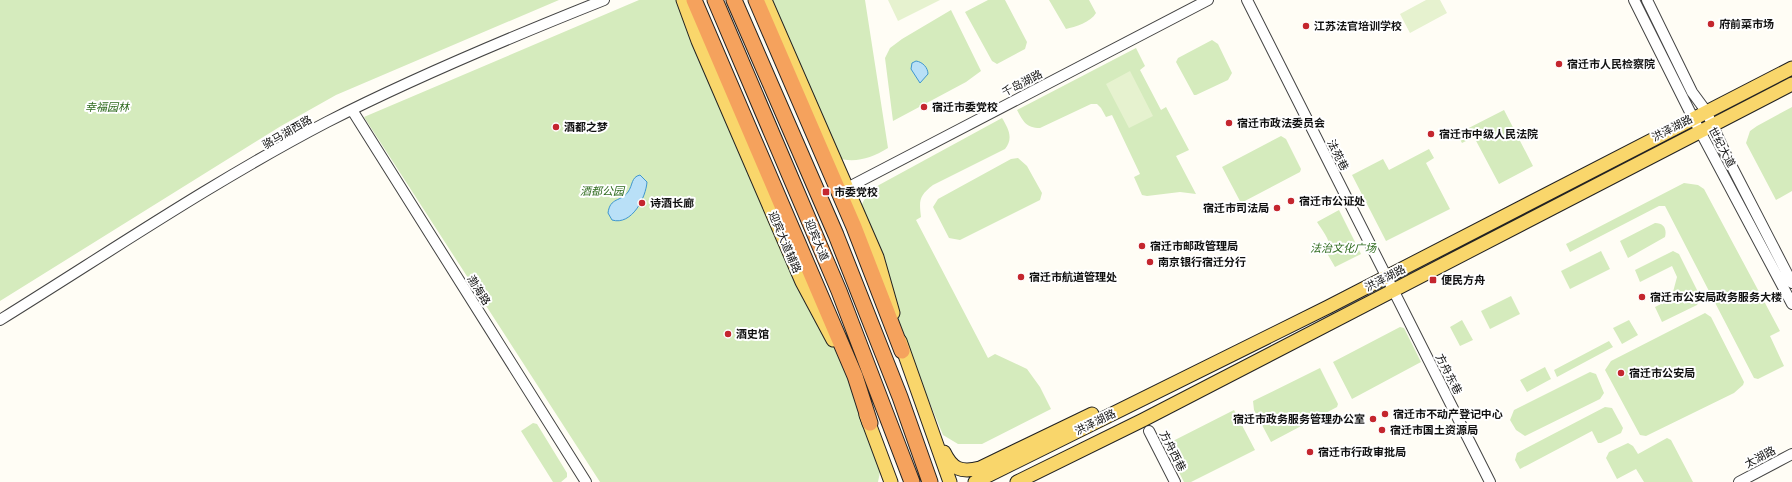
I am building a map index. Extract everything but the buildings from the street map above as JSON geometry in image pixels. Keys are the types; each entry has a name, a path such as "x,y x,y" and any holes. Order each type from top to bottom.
{"highway":[{"path":"694,0 760,158 855,376 870,423"},
{"name":"迎宾大道","path":"715,0 839,291 912,482"},
{"name":"迎宾大道","path":"734,0 836,236 900,397 930,482"},
{"path":"756,0 854,227 902,351"}],"main road":[{"name":"迎宾大道辅路","path":"683,0 698,41 802,282 842,357 870,423 891,482"},
{"path":"765,0 877,257 902,351 950,482"},
{"name":"洪泽湖路","path":"975,482 1386,277 1792,68"},
{"name":"洪泽湖路","path":"1017,482 1143,420 1549,209 1702,134 1792,84"},
{"path":"911,375 924,396 941,447 949,462 957,469 970,471 980,468 1125,399 1221,360"},
{"path":"870,423 879,464 885,482"},
{"path":"1023,482 1067,457"}],"street":[{"name":"骆马湖西路","path":"0,320 195,198 327,123 474,54 604,0"},
{"name":"千岛湖路","path":"847,188 1208,0"},
{"name":"法苑巷","path":"1247,0 1386,277"},
{"name":"世纪大道","path":"1634,0 1693,118 1792,304"},
{"name":"世纪大道","path":"1646,0 1692,92 1706,111 1792,283"},
{"name":"渤海路","path":"352,110 586,482"},
{"name":"方舟东巷","path":"1386,277 1490,482"},
{"name":"方舟西巷","path":"1149,430 1175,482"},
{"name":"太湖路","path":"1739,482 1792,454"}],"green space":[{"name":"幸福园林","path":"0,0 559,0 336,95 281,126 0,301"},
{"name":"酒都公园","path":"639,0 679,0 829,307 881,467 878,482 600,482 364,117"},
{"path":"756,0 865,0 888,148 863,159 850,160 835,158"},
{"path":"888,0 940,0 898,21"},
{"path":"988,0 1005,0 1027,42 1025,49 997,64 992,61 965,12"},
{"path":"1049,0 1089,0 1096,13 1087,21 1066,29"},
{"path":"1426,0 1440,0 1447,13 1410,33 1400,14"},
{"path":"951,10 981,71 966,82 893,121 885,58 890,48 902,39"},
{"path":"1212,40 1218,44 1232,73 1228,80 1194,95 1176,62 1178,58"},
{"path":"1136,48 1145,66 1140,70 1161,110 1166,107 1189,150 1176,156 1196,194 1180,192 1147,196 1142,195 1134,177 1140,174 1112,115 1106,117 1097,104 1091,104 1040,128 1031,127 1028,125 1023,121 1017,110"},
{"path":"1130,71 1153,116 1129,128 1106,84"},
{"path":"1792,107 1792,191 1776,200 1746,143 1750,131"},
{"path":"1504,110 1533,166 1499,184 1474,137 1462,143 1457,134"},
{"path":"1002,118 1008,129 1010,137 1008,145 1005,149 933,185 925,192 921,199 921,217 916,220 988,358 995,354 1027,369 1040,387 1051,409 982,444 958,444 943,435 860,233 860,211 867,196 879,185"},
{"path":"1281,136 1286,139 1301,169 1300,172 1241,203 1222,167"},
{"path":"1429,149 1434,158 1426,163 1450,209 1386,241 1352,175 1383,159 1389,170"},
{"path":"1018,158 1027,166 1042,193 1040,200 960,240 949,238 933,207 938,199 1011,159"},
{"path":"1684,183 1698,185 1704,189 1780,331 1770,336 1784,366 1758,379 1754,378 1665,206 1659,206 1570,252 1566,244"},
{"name":"法治文化广场","path":"1339,210 1361,254 1335,267 1328,255 1330,246 1329,242 1317,222"},
{"path":"1655,223 1663,225 1666,231 1665,237 1628,258 1620,241"},
{"path":"1601,251 1610,269 1570,289 1561,271"},
{"path":"1673,251 1679,254 1701,298 1697,305 1662,322 1655,307 1675,297 1673,292 1677,277 1672,266 1640,282 1635,270"},
{"path":"1511,296 1520,314 1490,329 1481,311"},
{"path":"1705,313 1711,317 1744,382 1743,385 1734,393 1646,436 1640,435 1605,370 1611,361"},
{"path":"1462,320 1473,340 1460,346 1450,327"},
{"path":"1629,320 1638,335 1622,344 1613,328"},
{"path":"1400,327 1404,328 1421,362 1352,399 1333,362"},
{"path":"1609,341 1613,347 1557,377 1554,370"},
{"path":"1545,367 1551,379 1527,392 1520,380"},
{"path":"1320,368 1338,404 1337,407 1271,442 1254,410 1253,401"},
{"path":"1590,372 1596,374 1604,393 1600,399 1525,436 1516,430 1510,420 1514,410"},
{"path":"1605,407 1612,408 1623,428 1621,433 1598,443 1592,431 1520,469 1515,460 1517,453"},
{"path":"1234,410 1255,450 1191,482 1184,482 1168,451 1167,444"},
{"path":"533,423 537,424 567,473 567,477 561,482 553,482 521,431"},
{"path":"1667,438 1671,440 1693,482 1644,482 1636,469 1617,479 1606,458 1609,452 1628,443 1633,446 1638,454"}],"water":[{"path":"916,61 923,64 928,72 920,83 911,69 912,63"},
{"path":"640,175 647,182 644,195 637,209 626,219 619,221 612,220 608,213 611,204 628,192 634,179"}],"place":[{"name":"府前菜市场","path":"1711,24"},
{"name":"江苏法官培训学校","path":"1306,26"},
{"name":"宿迁市人民检察院","path":"1559,64"},
{"name":"宿迁市委党校","path":"924,107"},
{"name":"宿迁市政法委员会","path":"1229,123"},
{"name":"酒都之梦","path":"556,127"},
{"name":"宿迁市中级人民法院","path":"1431,134"},
{"name":"市委党校","path":"826,192"},
{"name":"宿迁市公证处","path":"1291,201"},
{"name":"诗酒长廊","path":"642,203"},
{"name":"宿迁市司法局","path":"1277,208"},
{"name":"宿迁市邮政管理局","path":"1142,246"},
{"name":"南京银行宿迁分行","path":"1150,262"},
{"name":"宿迁市航道管理处","path":"1021,277"},
{"name":"便民方舟","path":"1433,280"},
{"name":"宿迁市公安局政务服务大楼","path":"1642,297"},
{"name":"酒史馆","path":"728,334"},
{"name":"宿迁市公安局","path":"1621,373"},
{"name":"宿迁市不动产登记中心","path":"1385,414"},
{"name":"宿迁市政务服务管理办公室","path":"1373,419"},
{"name":"宿迁市国土资源局","path":"1382,430"},
{"name":"宿迁市行政审批局","path":"1310,452"}]}
